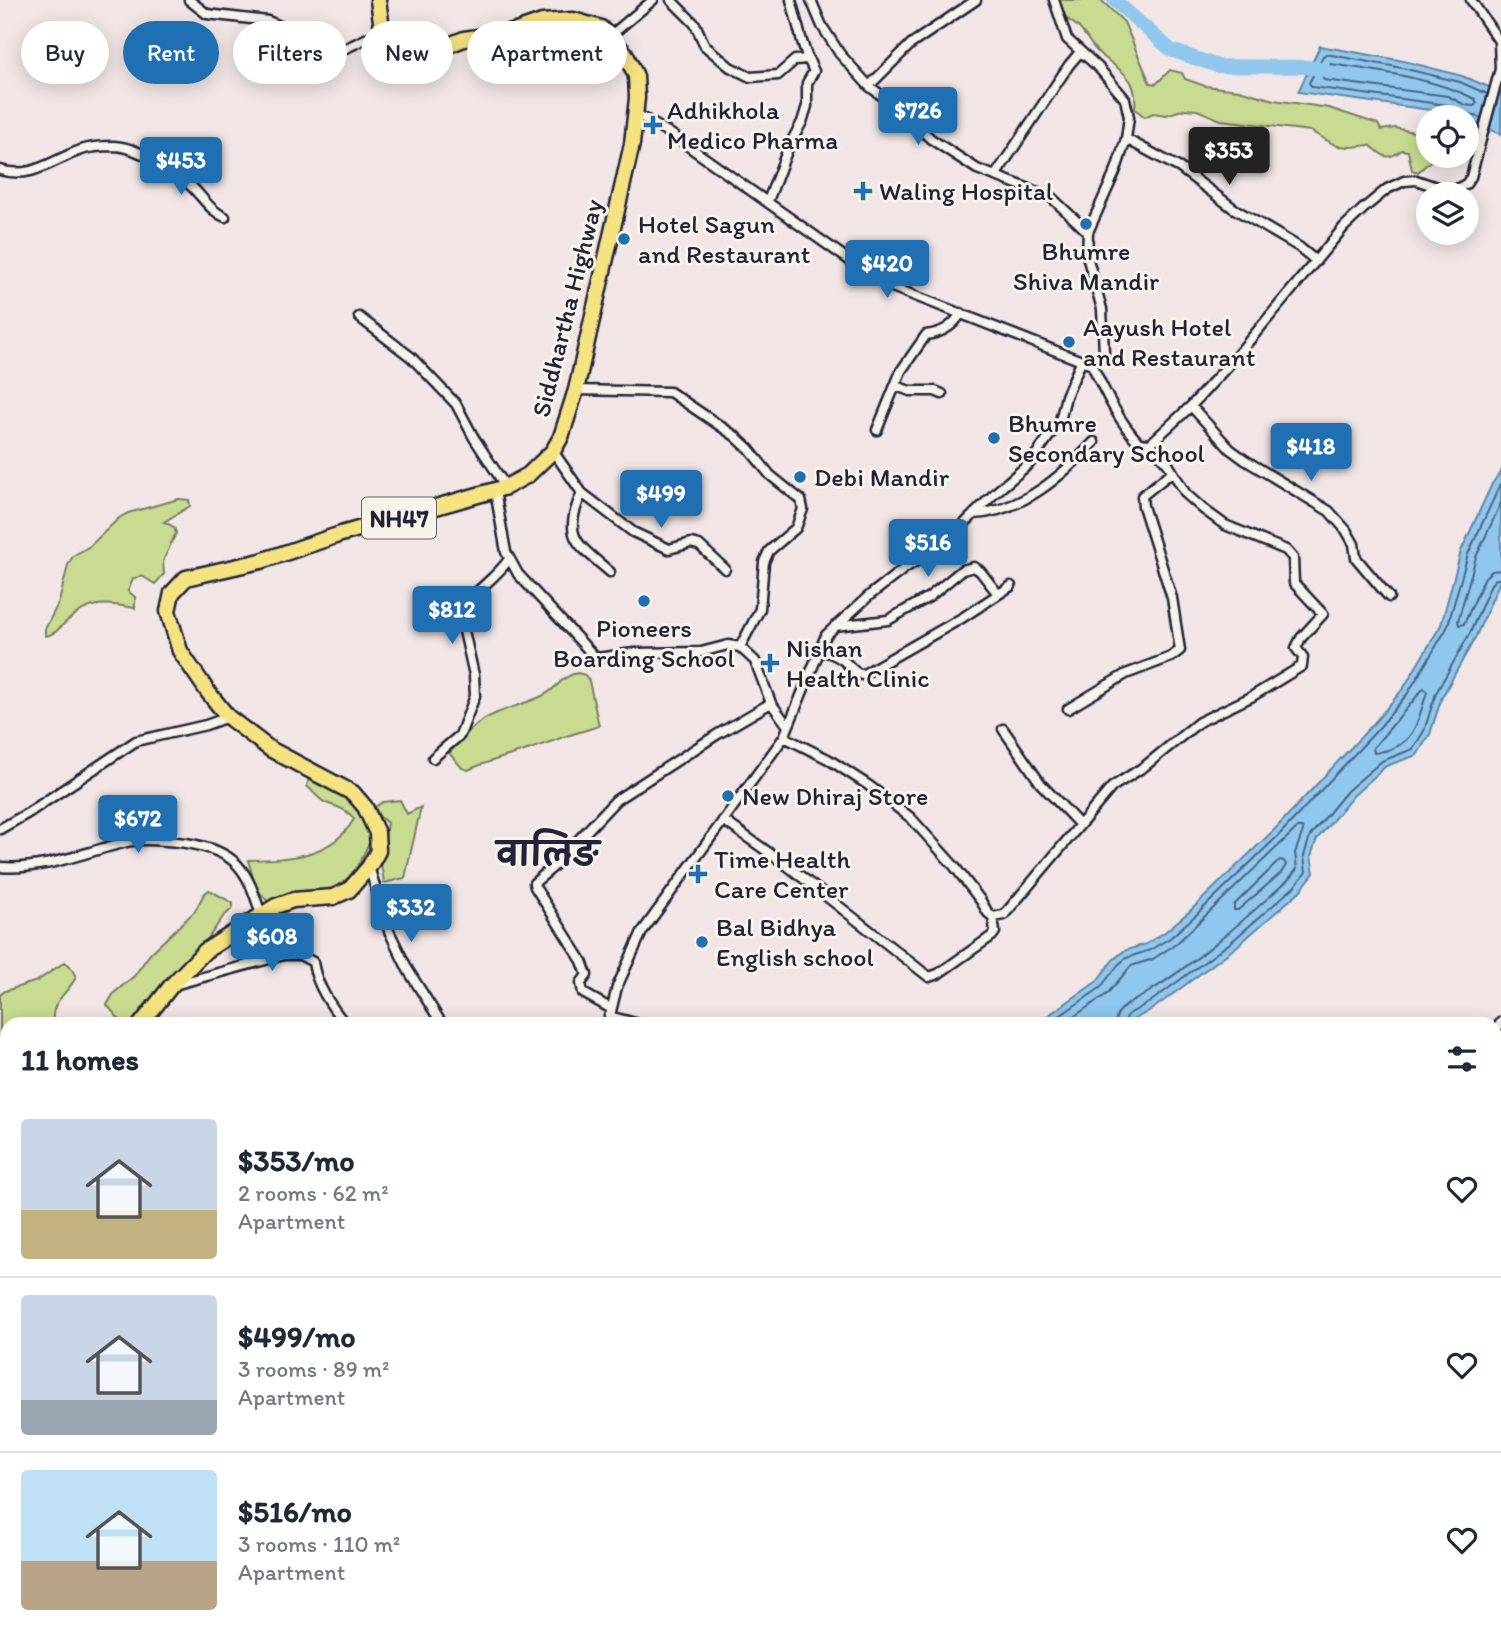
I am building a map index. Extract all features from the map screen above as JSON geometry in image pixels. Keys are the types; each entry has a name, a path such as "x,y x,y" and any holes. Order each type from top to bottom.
{"highway":[{"name":"Siddhartha Highway","path":"378,0 381,21"},
{"name":"Siddhartha Highway","path":"558,21 577,21"},
{"name":"Siddhartha Highway","path":"369,867 378,851 377,832 365,807 353,793 270,749 229,717 180,651 169,611 172,593 186,578 261,561 341,534 500,489 528,475 553,451 561,437 576,390 632,144 636,76 627,57"},
{"path":"147,1017 171,986 205,951 276,906 293,900 333,897 349,890 369,867"}],"street":[{"path":"188,0 207,14 268,21 340,51 361,41"},
{"path":"627,22 653,0"},
{"path":"671,0 695,24 705,46 750,77 778,75 795,60 807,59"},
{"path":"768,201 789,146 802,122 807,106 807,83 814,71 807,59 791,0"},
{"path":"811,0 822,26 840,54 869,86 898,108 931,139 976,169 1051,197 1088,232"},
{"path":"869,86 911,44 976,0"},
{"path":"1054,0 1067,39 1098,67 1125,99 1129,117 1126,139 1104,201 1088,232 1087,256 1102,309 1104,344 1104,354 1092,365"},
{"path":"1150,444 1234,359 1344,228 1387,189 1404,181 1416,180 1451,191 1460,189 1471,177 1500,67 1499,41 1471,0"},
{"path":"995,176 1080,52"},
{"path":"635,113 671,134 866,272 892,287 1092,365 1119,417 1132,435 1139,443 1150,444 1168,464 1186,494 1225,525 1286,550 1293,558 1294,583 1323,614 1301,638 1296,648 1303,657 1302,666 1251,697 1199,722 1145,766 1112,787 1023,895 1004,915 993,917"},
{"path":"1126,139 1180,168 1233,208 1298,247 1316,261"},
{"path":"0,170 11,173 47,167 82,150 116,146 146,156 180,177 213,211 225,216"},
{"path":"877,430 901,371 926,335 938,333 950,326 961,313"},
{"path":"359,317 411,357 456,404 500,489 509,559 518,574 597,658 634,653 702,652 728,645 740,647 755,662 771,703 788,726"},
{"path":"771,703 707,740 616,800 552,868 534,883 582,961 587,975 581,983 583,993 609,1016 617,988 642,932 784,737 826,635 905,568 937,549 1030,463 1060,421 1066,396 1082,360"},
{"path":"896,386 910,391 935,391 942,394"},
{"path":"576,390 670,392 735,436 770,475 800,500 803,509 796,528 769,551 764,562 760,609 740,647"},
{"path":"1191,405 1237,454 1329,511 1346,530 1354,544 1356,558 1390,597"},
{"path":"974,514 1008,508 1056,480 1094,442"},
{"path":"553,451 582,493 632,532 669,549 691,543 699,545 725,569"},
{"path":"1068,709 1126,674 1171,657 1180,650 1172,598 1142,496 1172,472"},
{"path":"582,493 571,521 576,540 610,572"},
{"path":"433,758 460,735 475,696 474,675 460,613 471,597 494,578 509,559"},
{"path":"834,626 888,620 929,597 962,570 974,567 999,594"},
{"path":"819,650 832,653 855,673 862,675 1012,586"},
{"path":"0,829 136,741 229,717"},
{"path":"1003,729 1041,784 1079,824"},
{"path":"723,820 797,873 929,977 938,974 995,932 993,917 955,867 911,818 828,759 784,737"},
{"path":"0,867 21,869 135,841 201,846 230,856 251,883 261,915"},
{"path":"369,867 388,931 408,970 438,1017"},
{"path":"171,986 284,955 300,955 313,962 319,982 341,1017"}],"green space":[{"path":"1057,0 1101,0 1124,22 1150,83 1156,84 1170,70 1182,73 1185,79 1205,86 1329,108 1378,124 1381,130 1395,128 1416,132 1416,168 1422,168 1418,172 1412,170 1408,151 1402,150 1389,157 1370,145 1337,146 1310,131 1221,120 1197,110 1185,109 1166,115 1153,113 1145,117 1135,109 1131,82 1097,51 1079,28 1062,15"},
{"path":"179,499 189,500 190,506 164,522 174,527 176,533 163,561 164,574 155,584 142,576 133,579 128,591 135,597 135,608 108,604 92,606 45,636 45,629 59,602 68,565 73,556 90,546 119,518 128,513"},
{"path":"572,674 585,675 589,681 599,726 468,770 462,768 449,753 483,720 542,696"},
{"path":"310,774 361,806 371,839 356,869 338,885 316,895 269,903 256,888 248,860 293,857 321,849 345,832 354,819 348,812 324,802 307,786"},
{"path":"400,800 407,814 421,807 405,878 384,883 381,864 387,823 379,816 375,807 383,802"},
{"path":"209,890 233,903 233,908 223,917 204,944 175,971 139,1017 117,1017 107,1005 114,993 134,976 150,954 195,911"},
{"path":"65,962 76,977 56,1004 53,1017 0,1017 0,995 37,981"}],"water":[{"path":"1320,46 1404,61 1462,76 1501,92 1501,134 1479,125 1479,105 1416,105 1416,108 1298,92"},
{"path":"1501,471 1501,579 1476,636 1442,697 1430,734 1417,755 1386,766 1353,796 1317,839 1311,856 1314,873 1300,891 1235,948 1154,1008 1138,1017 1046,1017 1096,982 1113,960 1124,951 1146,944 1191,910 1275,829 1403,689 1441,625 1461,551 1492,484"}],"waterway":[{"path":"1114,0 1171,50 1218,66 1308,67 1325,70"}],"place":[{"name":"Adhikhola Medico Pharma","path":"653,125"},
{"name":"Waling Hospital","path":"863,191"},
{"name":"Bhumre Shiva Mandir","path":"1086,224"},
{"name":"Hotel Sagun and Restaurant","path":"624,239"},
{"name":"Aayush Hotel and Restaurant","path":"1069,342"},
{"name":"Bhumre Secondary School","path":"994,438"},
{"name":"Debi Mandir","path":"800,477"},
{"name":"Pioneers Boarding School","path":"644,601"},
{"name":"Nishan Health Clinic","path":"770,663"},
{"name":"New Dhiraj Store","path":"728,796"},
{"name":"Time Health Care Center","path":"698,874"},
{"name":"Bal Bidhya English school","path":"702,942"}],"district":[{"name":"वालिङ","path":"548,853"}]}
